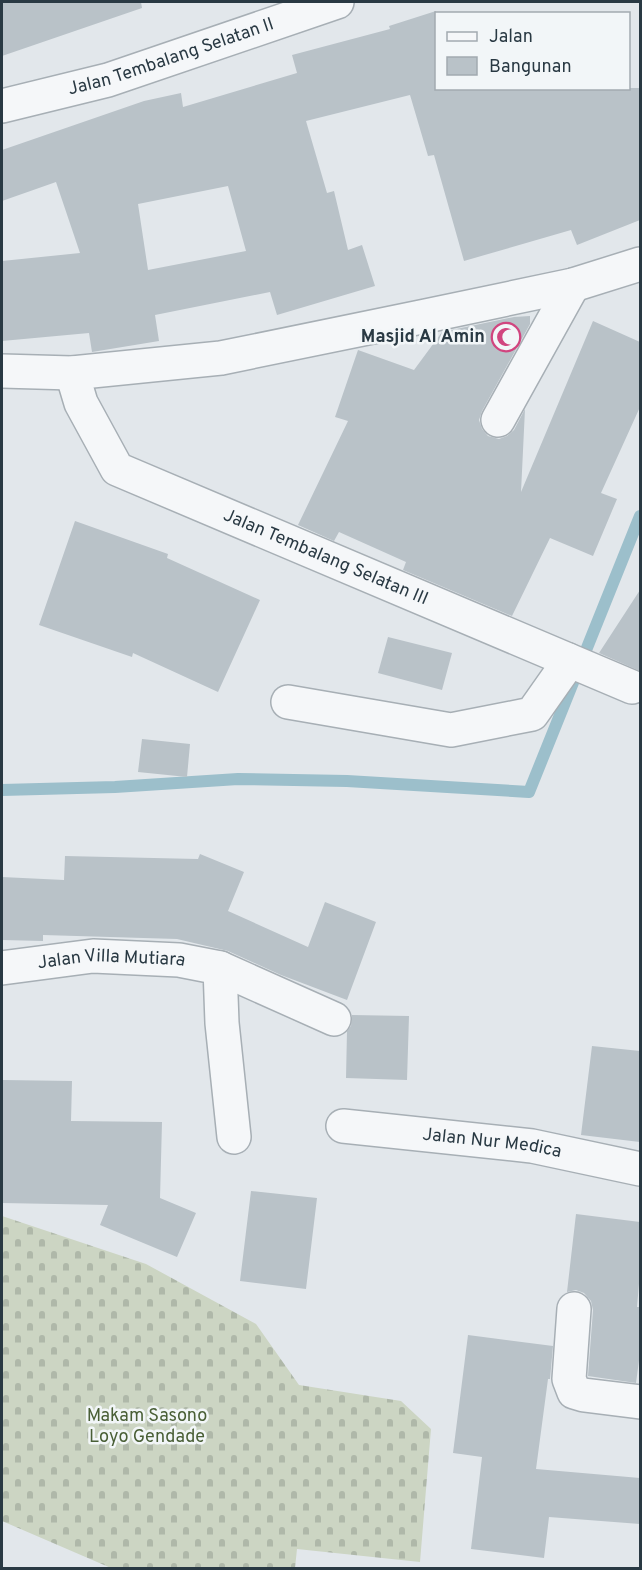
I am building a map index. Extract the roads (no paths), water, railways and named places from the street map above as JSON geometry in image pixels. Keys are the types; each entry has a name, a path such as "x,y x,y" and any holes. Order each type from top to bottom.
{"street":[{"name":"Jalan Tembalang Selatan II","path":"2,106 108,80 337,2"},
{"path":"2,371 72,373 221,358 573,285 640,264"},
{"path":"498,420 573,285"},
{"name":"Jalan Tembalang Selatan III","path":"72,373 81,403 117,470 632,687"},
{"path":"288,702 451,730 532,714 568,660"},
{"name":"Jalan Villa Mutiara","path":"2,968 93,956 179,960 220,968 334,1019"},
{"path":"220,968 222,1023 234,1137"},
{"name":"Jalan Nur Medica","path":"343,1126 532,1146 640,1168"},
{"path":"574,1309 569,1379 574,1392 640,1402"}],"waterway":[{"path":"2,790 115,787 238,779 347,781 529,792 640,516"}],"place":[{"name":"Masjid Al Amin","path":"506,337"}],"park label":[{"name":"Makam Sasono Loyo Gendade","path":"147,1426"}]}
